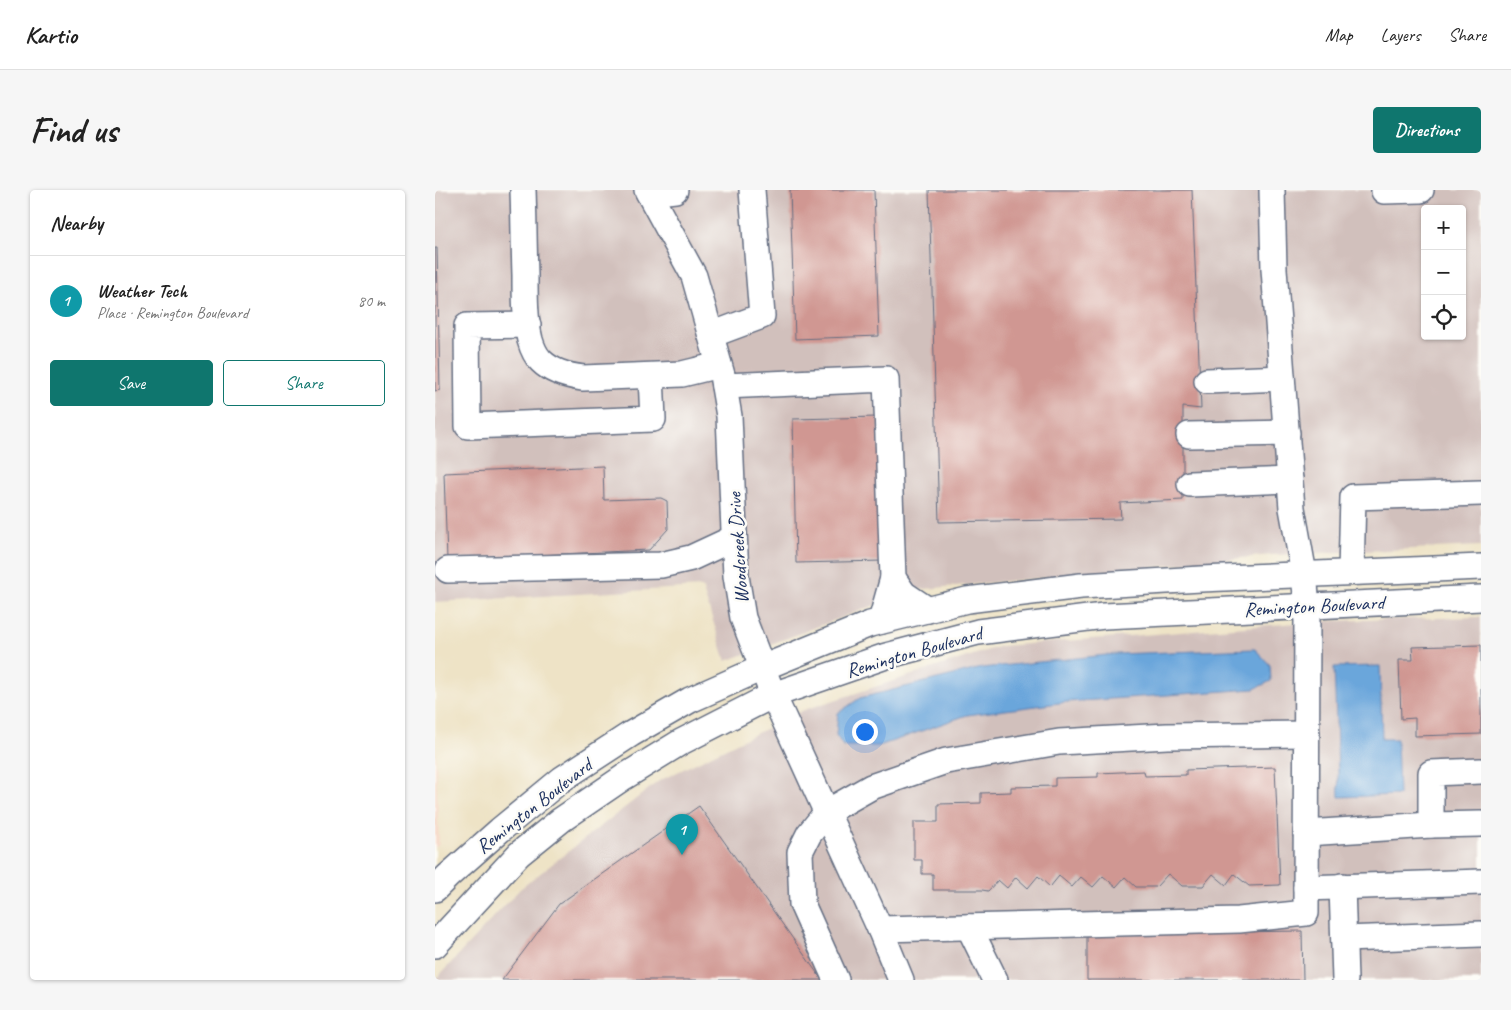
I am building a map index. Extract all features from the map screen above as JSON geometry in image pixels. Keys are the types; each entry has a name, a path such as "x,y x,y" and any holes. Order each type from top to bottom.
{"street":[{"path":"523,190 527,325 534,350 541,361 554,370 569,376 583,378 682,374 886,379 893,578 881,621"},
{"path":"648,191 675,190"},
{"path":"711,335 762,316 753,190"},
{"path":"880,929 1239,920 1306,913 1307,606 1304,574 1292,508 1274,269 1272,190"},
{"path":"1384,190 1421,190"},
{"name":"Woodcreek Drive","path":"648,191 694,276 722,376 729,416 736,576 743,618 773,696 880,929 901,980"},
{"path":"527,325 467,326 468,426 653,419 651,376"},
{"path":"1207,381 1282,378"},
{"path":"1189,435 1287,433"},
{"path":"1189,484 1290,480"},
{"path":"1351,572 1353,497 1481,493"},
{"path":"449,570 661,565 691,558 735,538"},
{"name":"Remington Boulevard","path":"435,889 500,830 562,779 631,734 690,700 870,624 967,600 1081,586 1481,567"},
{"path":"893,578 904,594 928,610"},
{"name":"Remington Boulevard","path":"435,945 519,854 561,820 624,777 681,742 773,696 886,656 978,632 1104,616 1481,598"},
{"path":"836,980 802,904 800,852 809,834 827,812 871,787 946,761 1059,742 1167,736 1307,734"},
{"path":"1431,825 1431,773 1481,771"},
{"path":"1306,833 1431,825 1481,824"},
{"path":"1306,888 1481,882"},
{"path":"1342,886 1345,980"},
{"path":"969,927 995,980"},
{"path":"1344,939 1481,934"}],"shaded area":[{"path":"435,190 1481,190 1481,546 1272,555 915,590 726,661 702,587 435,602"},
{"path":"1481,617 1481,980 435,980 520,889 659,781 804,710 1001,646 1323,621"},
{"path":"435,738 439,844 435,848"}],"water":[{"path":"1255,649 1270,665 1271,681 1254,689 1067,702 967,715 879,746 843,746 836,735 838,713 860,698 982,668 1116,654"},
{"path":"1380,666 1382,739 1397,739 1399,795 1339,797 1334,667"}],"building":[{"path":"790,190 874,190 879,336 795,339"},
{"path":"929,190 1192,190 1201,409 1183,407 1183,500 1120,503 1121,519 939,522"},
{"path":"435,248 437,248 440,390 435,391"},
{"path":"878,417 882,561 796,563 793,419"},
{"path":"603,466 604,500 661,498 667,501 668,529 649,550 447,559 444,473"},
{"path":"1481,645 1481,734 1415,736 1415,718 1401,719 1399,660 1413,660 1412,647"},
{"path":"1275,767 1280,885 1249,886 1234,874 1226,885 1213,874 1203,886 1182,886 1168,874 1156,887 1136,887 1125,877 1116,887 1103,876 1093,887 1081,877 1072,887 1059,876 1050,887 1038,876 1028,888 1016,877 1007,888 998,880 988,891 933,890 933,874 922,874 922,860 914,860 914,822 938,822 938,804 981,803 981,793 1011,792 1011,787 1055,786 1055,778 1098,777 1098,773 1144,771 1145,776 1186,775 1186,770"},
{"path":"699,806 822,980 502,980 559,904"},
{"path":"1302,931 1303,980 1087,980 1087,934"}],"place":[{"name":"Weather Tech","path":"682,855"}]}
